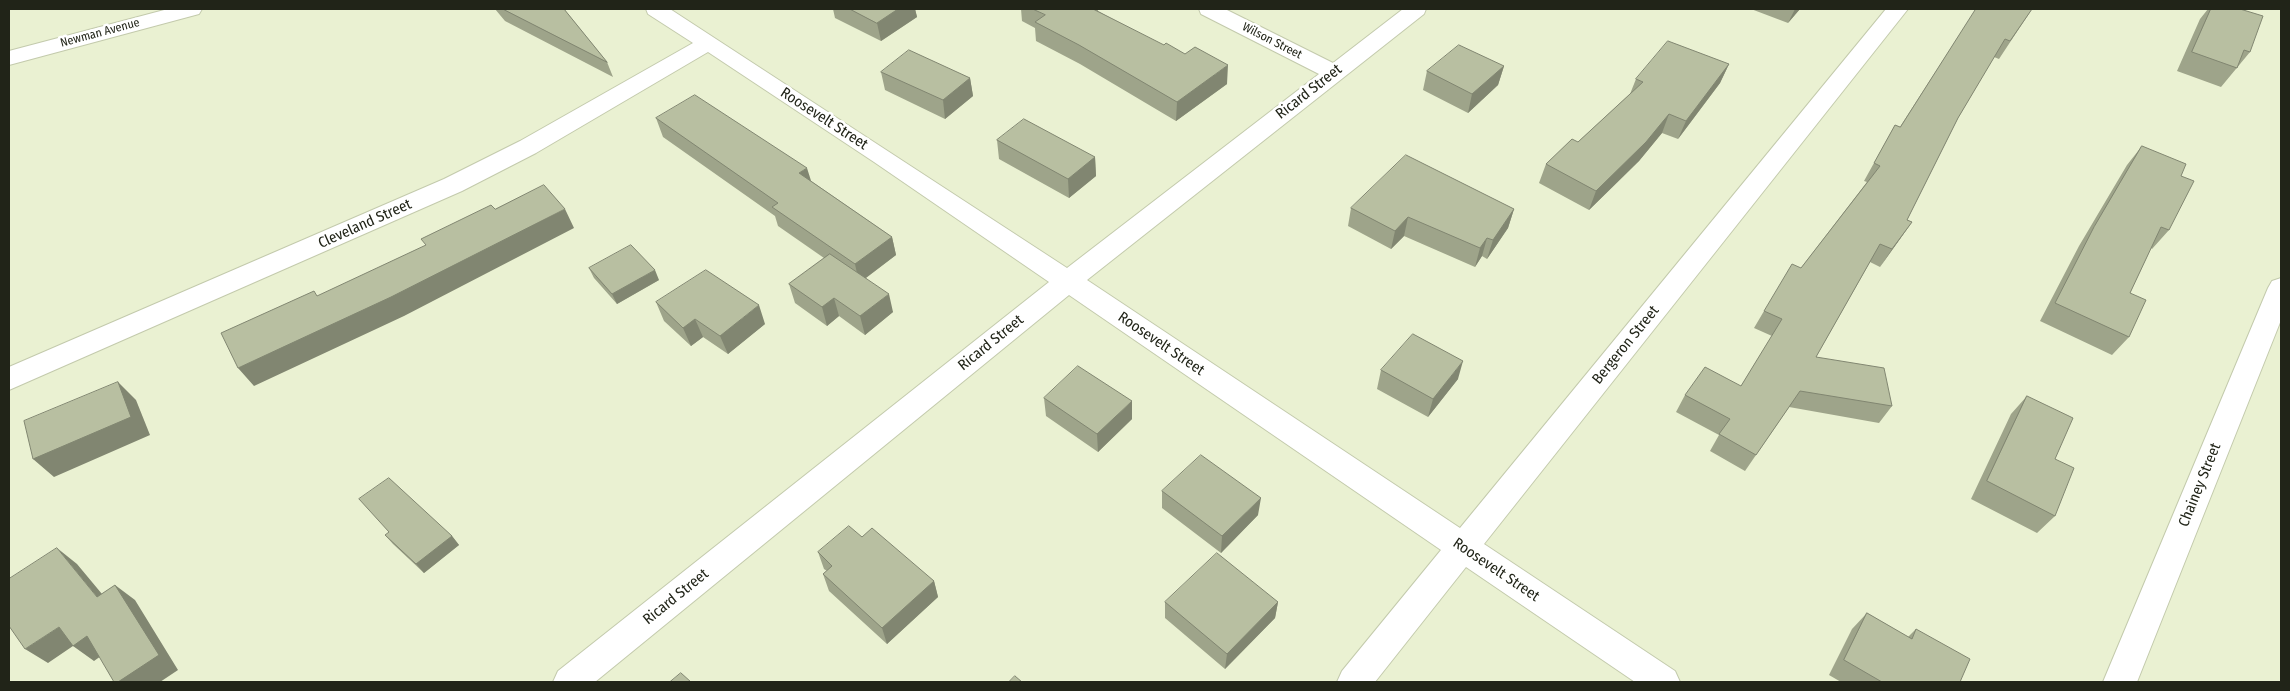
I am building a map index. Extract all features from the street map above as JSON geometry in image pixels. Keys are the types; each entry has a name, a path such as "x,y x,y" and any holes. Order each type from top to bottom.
{"street":[{"name":"Newman Avenue","path":"9,58 191,9"},
{"name":"Roosevelt Street","path":"656,9 1068,281 1663,682"},
{"name":"Wilson Street","path":"1209,9 1335,73"},
{"name":"Ricard Street","path":"570,682 1068,281 1416,9"},
{"name":"Bergeron Street","path":"1354,682 1897,9"},
{"name":"Cleveland Street","path":"9,379 453,185 528,147 708,43"},
{"name":"Chainey Street","path":"2120,682 2281,288"}],"building":[{"path":"503,9 564,9 607,62"},
{"path":"850,9 898,9 877,23"},
{"path":"1033,9 1093,9 1164,45 1166,43 1185,54 1195,47 1228,65 1177,102 1079,45 1035,22 1045,15"},
{"path":"1976,9 2032,9 2010,41 2005,39 1958,118 1907,220 1912,222 1892,249 1880,244 1816,357 1884,368 1892,406 1800,391 1756,455 1719,434 1730,419 1685,395 1705,367 1741,386 1782,319 1764,311 1792,264 1801,268 1880,166 1874,163 1895,125 1900,127"},
{"path":"2211,9 2240,9 2263,16 2250,52 2244,50 2237,68 2192,52"},
{"path":"1668,41 1729,64 1686,121 1669,114 1646,142 1596,191 1546,164 1572,139 1578,142 1643,82 1636,79"},
{"path":"1459,45 1504,66 1472,94 1427,71"},
{"path":"909,50 970,78 943,100 881,72"},
{"path":"695,95 807,168 799,173 892,237 855,264 772,207 778,203 656,118"},
{"path":"1024,119 1095,157 1068,179 997,140"},
{"path":"2142,146 2186,164 2181,176 2194,181 2169,230 2161,227 2130,293 2146,300 2129,337 2055,303 2094,227"},
{"path":"1406,155 1514,209 1493,240 1487,238 1480,248 1408,217 1395,231 1351,208"},
{"path":"544,185 565,209 391,297 238,368 221,333 314,291 317,296 426,245 421,239 491,205 495,209"},
{"path":"631,245 655,270 612,294 589,268"},
{"path":"830,254 889,294 860,316 834,298 822,307 789,284"},
{"path":"706,270 759,305 720,336 695,319 683,328 656,302"},
{"path":"1413,334 1463,361 1433,399 1381,370"},
{"path":"1078,366 1132,401 1097,434 1044,398"},
{"path":"118,382 131,417 33,459 24,421"},
{"path":"2027,396 2073,418 2055,459 2074,468 2055,516 1987,481"},
{"path":"1201,455 1261,498 1222,536 1162,491"},
{"path":"389,478 452,536 416,564 385,535 389,532 359,499"},
{"path":"849,526 862,537 872,528 934,581 882,628 823,574 832,566 818,552"},
{"path":"57,548 97,597 115,585 159,655 118,682 114,682 87,636 73,646 59,627 25,649 9,626 9,579"},
{"path":"1217,553 1278,602 1227,654 1165,602"},
{"path":"1867,613 1912,639 1916,629 1970,659 1960,682 1882,682 1844,660"},
{"path":"681,673 691,682 670,682"},
{"path":"1015,676 1022,682 1009,682"}]}
